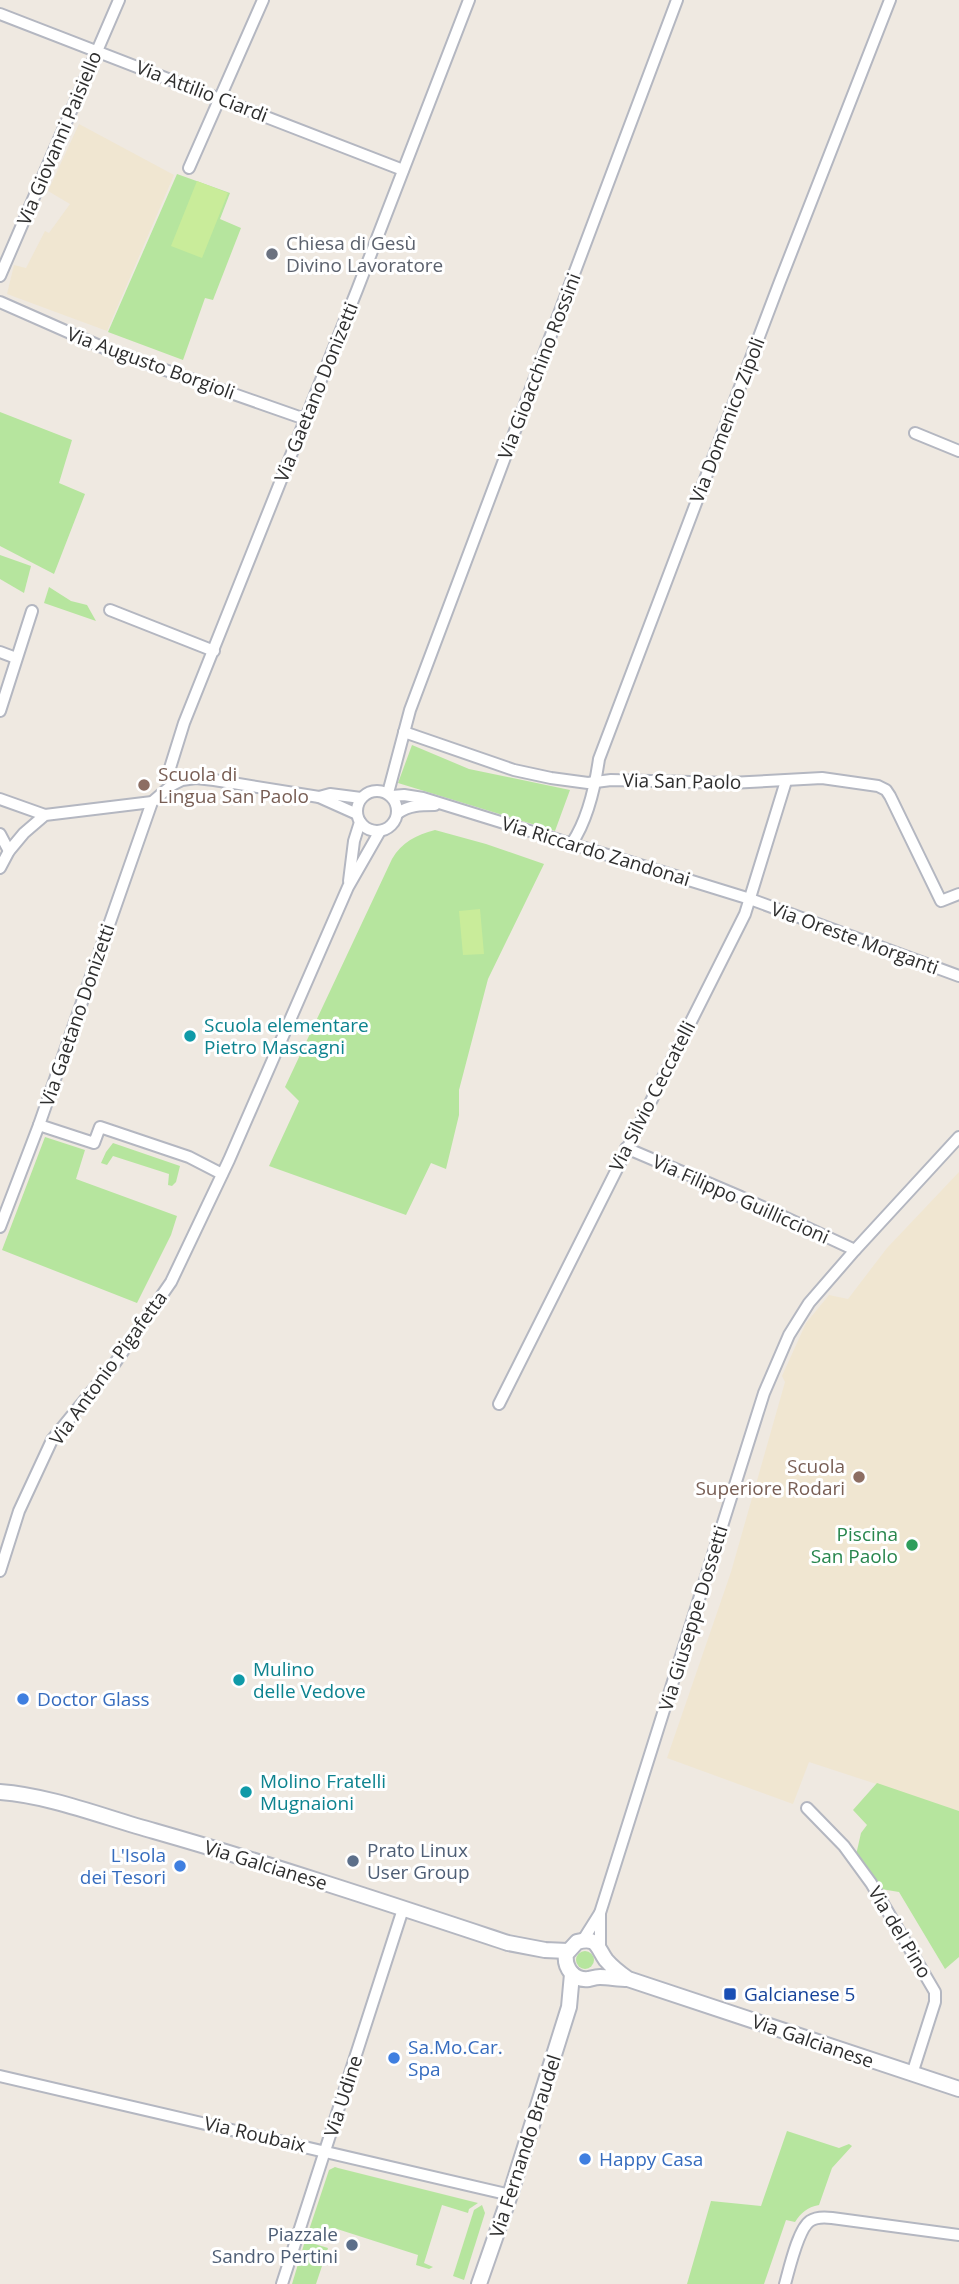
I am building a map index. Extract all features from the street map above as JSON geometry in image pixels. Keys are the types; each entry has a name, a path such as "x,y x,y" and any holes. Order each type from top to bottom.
{"street":[{"name":"Via Giovanni Paisiello","path":"0,276 120,0"},
{"path":"189,168 264,0"},
{"name":"Via Gaetano Donizetti","path":"172,785 170,768 184,723 469,0"},
{"name":"Via Gioacchino Rossini","path":"404,732 677,0"},
{"name":"Via Domenico Zipoli","path":"572,843 579,833 596,782 599,759 688,522 890,0"},
{"name":"Via Attilio Ciardi","path":"0,14 403,170"},
{"name":"Via Augusto Borgioli","path":"0,302 111,351 305,418"},
{"path":"915,433 959,451"},
{"path":"110,610 214,651"},
{"path":"0,711 32,611"},
{"path":"0,652 16,658"},
{"path":"390,795 404,732"},
{"name":"Via San Paolo","path":"404,732 514,770 551,778 596,782 611,780 730,783 822,778 883,788 890,796 941,901 959,894"},
{"path":"0,799 45,815 152,802 172,785 196,778 319,797 358,818 366,828 380,831"},
{"name":"Via Silvio Ceccatelli","path":"499,1404 750,899 786,781"},
{"path":"373,791 390,795 397,805 398,813 393,825 380,831 348,887 358,818 357,807 361,798 373,791"},
{"path":"319,797 330,794 361,798"},
{"name":"Via Riccardo Zandonai","path":"390,795 424,798 750,899"},
{"name":"Via Gaetano Donizetti","path":"0,1227 39,1125 152,802"},
{"name":"Via Riccardo Zandonai","path":"398,813 415,806 442,805"},
{"path":"0,868 9,850 24,832 45,815"},
{"path":"0,834 9,850"},
{"name":"Via Antonio Pigafetta","path":"0,1571 19,1511 52,1440 116,1363 172,1282 348,887"},
{"name":"Via Oreste Morganti","path":"750,899 959,976"},
{"path":"39,1125 94,1143 100,1127 189,1157 222,1174"},
{"name":"Via Giuseppe Dossetti","path":"583,1941 600,1913 764,1393 789,1335 820,1290 959,1137"},
{"name":"Via Filippo Guilliccioni","path":"626,1148 855,1250"},
{"name":"Via Galcianese","path":"0,1783 23,1794 180,1839 508,1943 522,1951 569,1963 578,1978 628,1979 959,2089"},
{"name":"Via Galcianese","path":"0,1792 23,1794"},
{"name":"Via del Pino","path":"807,1808 844,1846 871,1883 935,1992 935,2002 912,2074"},
{"name":"Via Udine","path":"282,2284 403,1909"},
{"name":"Via Giuseppe Dossetti","path":"600,1913 603,1953"},
{"path":"569,1963 572,1946 583,1941"},
{"name":"Via Galcianese","path":"583,1941 595,1943 628,1979"},
{"path":"592,1978 603,1967 603,1953"},
{"name":"Via Fernando Braudel","path":"479,2284 569,2007 569,1963"},
{"name":"Via Fernando Braudel","path":"569,2007 592,1978"},
{"name":"Via Roubaix","path":"1,2080 326,2150 510,2194"},
{"path":"785,2284 803,2230 812,2219 832,2218 959,2235"}],"shaded area":[{"path":"79,124 174,175 107,331 7,294 14,265 26,268 45,231 49,233 70,204 48,191"},
{"name":"Scuola Superiore Rodari","path":"959,1172 959,1811 809,1762 793,1804 667,1758 731,1572 785,1382 782,1376 806,1323 829,1295 848,1299 887,1248"}],"green space":[{"path":"177,174 230,193 220,219 241,228 213,300 205,298 183,360 108,332"},
{"path":"197,181 228,193 202,258 171,246"},
{"path":"0,412 72,440 59,483 85,494 54,574 0,546"},
{"path":"0,555 31,566 24,593 0,579"},
{"path":"49,587 71,601 87,605 96,621 44,603"},
{"path":"412,745 469,769 570,790 555,831 398,783"},
{"path":"435,830 544,864 488,979 459,1090 459,1115 446,1169 431,1163 406,1215 269,1166 299,1101 285,1087 392,859 410,840"},
{"path":"480,909 484,954 463,955 459,911"},
{"path":"45,1137 85,1150 76,1179 177,1216 171,1235 137,1303 2,1250"},
{"path":"113,1143 180,1166 176,1182 172,1186 168,1185 169,1174 113,1156 107,1165 101,1163"},
{"path":"877,1783 959,1811 959,1957 945,1969 899,1892 881,1889 856,1855 861,1833 867,1825 853,1810"},
{"path":"585,1951 592,1953 592,1967 585,1969 578,1967 576,1960 578,1953"},
{"path":"787,2131 839,2148 849,2144 852,2146 832,2168 819,2205 805,2211 795,2222 786,2220 764,2284 687,2284 711,2201 761,2206"},
{"path":"335,2167 478,2203 469,2209 468,2213 442,2205 424,2263 433,2267 429,2269 416,2265 418,2255 334,2228 330,2237 309,2230 329,2170"},
{"path":"482,2205 485,2213 464,2280 453,2276 474,2210"},
{"path":"305,2241 328,2248 316,2284 292,2284"}],"place":[{"name":"Chiesa di Gesù Divino Lavoratore","path":"272,254"},
{"name":"Scuola di Lingua San Paolo","path":"144,785"},
{"name":"Scuola elementare Pietro Mascagni","path":"190,1036"},
{"name":"Scuola Superiore Rodari","path":"859,1477"},
{"name":"Piscina San Paolo","path":"912,1545"},
{"name":"Mulino delle Vedove","path":"239,1680"},
{"name":"Doctor Glass","path":"23,1699"},
{"name":"Molino Fratelli Mugnaioni","path":"246,1792"},
{"name":"Prato Linux User Group","path":"353,1861"},
{"name":"L'Isola dei Tesori","path":"180,1866"},
{"name":"Galcianese 5","path":"730,1994"},
{"name":"Sa.Mo.Car. Spa","path":"394,2058"},
{"name":"Happy Casa","path":"585,2159"},
{"name":"Piazzale Sandro Pertini","path":"352,2245"}]}
